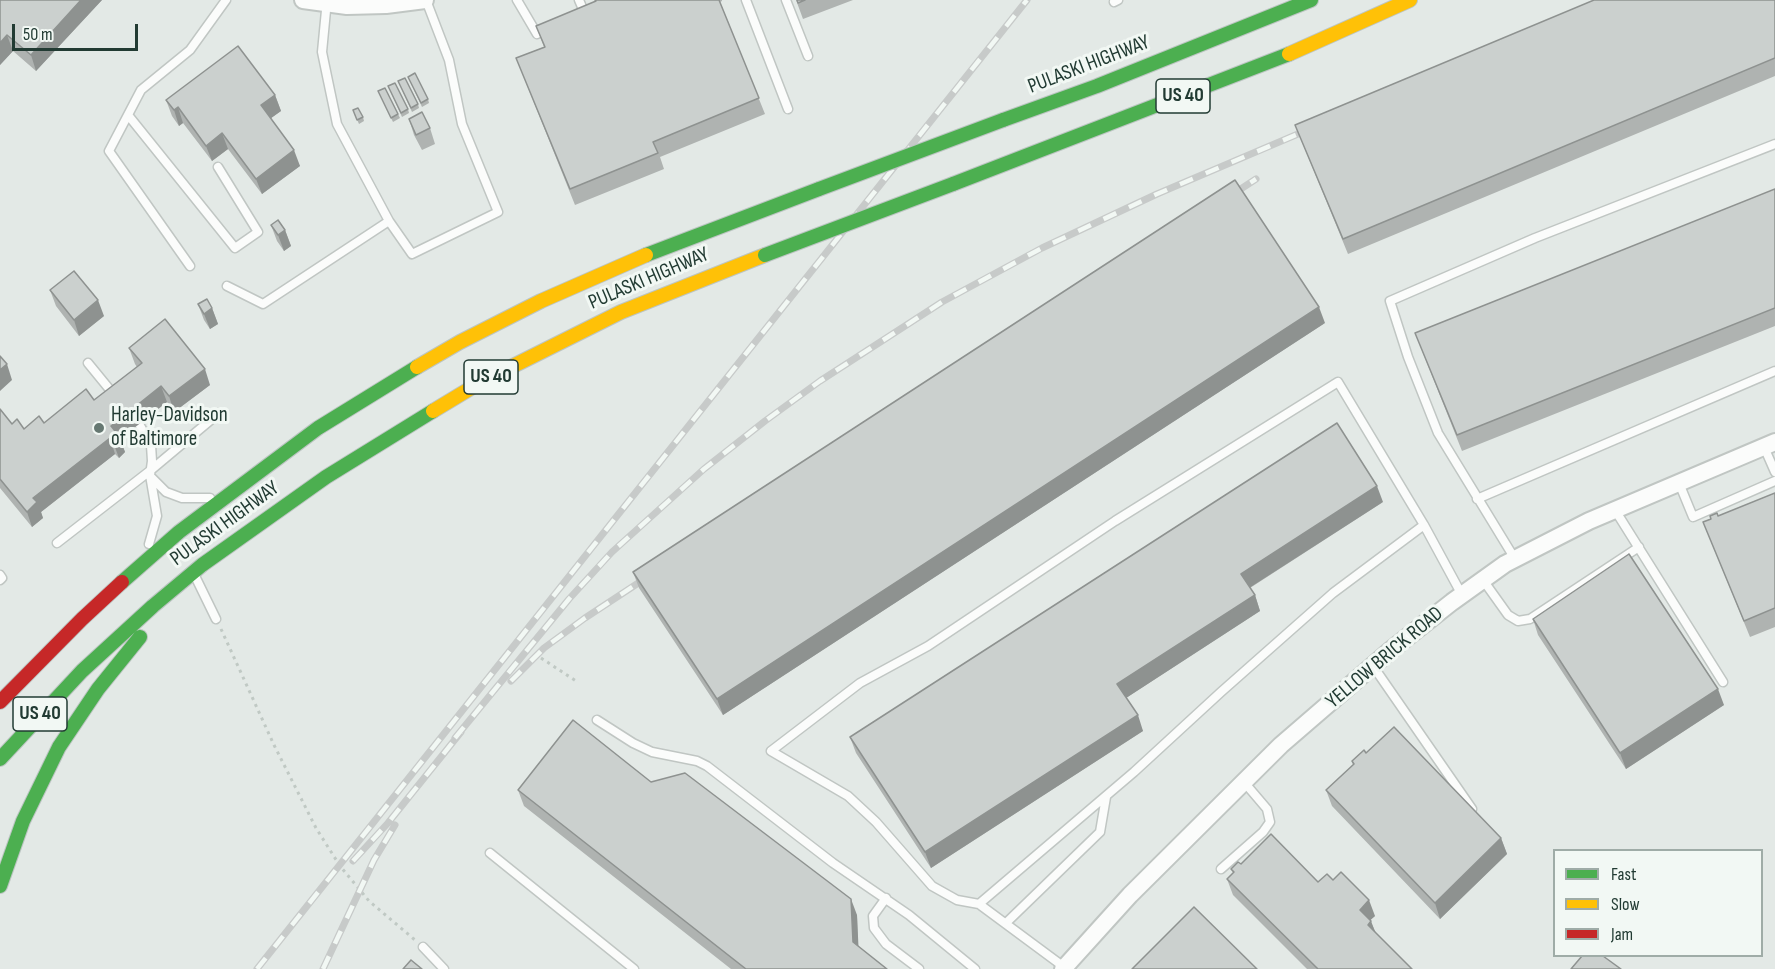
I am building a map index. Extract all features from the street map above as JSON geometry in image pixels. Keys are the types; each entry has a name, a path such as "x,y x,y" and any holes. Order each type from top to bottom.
{"highway":[{"name":"PULASKI HIGHWAY","path":"0,702 27,673 141,564 182,536 226,495 318,428 460,342 541,301 621,265 1097,86 1311,0"},
{"name":"PULASKI HIGHWAY","path":"0,759 82,671 197,564 326,477 481,382 621,312 1258,67 1410,0"},
{"path":"0,886 22,821 59,747 98,689 197,564"}],"street":[{"path":"303,0 347,6 386,5 426,0"},
{"name":"YELLOW BRICK ROAD","path":"1067,967 1130,895 1281,745 1373,666 1462,595 1515,559 1589,521 1769,445"}],"lane":[{"path":"190,266 109,151 141,90 190,50 226,0"},
{"path":"327,2 322,52 337,124 389,221 412,254 498,212 462,124 449,60 426,0"},
{"path":"517,0 537,34"},
{"path":"579,0 585,14"},
{"path":"746,0 788,109"},
{"path":"786,0 808,56"},
{"path":"128,115 235,248 258,232 218,167"},
{"path":"1515,559 1438,433 1408,357 1390,301 1535,238 1775,144"},
{"path":"227,286 263,304 389,221"},
{"path":"88,363 119,401"},
{"path":"1477,499 1775,371"},
{"path":"1067,967 979,904 957,900 932,886 876,822 848,796 771,750 860,683 928,646 1115,521 1338,382 1424,525 1462,595"},
{"path":"57,543 150,473 219,413"},
{"path":"139,424 150,444 152,461 150,473 157,516 153,537 141,564"},
{"path":"1769,445 1775,472"},
{"path":"150,473 166,492 182,498 204,499 226,495"},
{"path":"1679,483 1693,517 1775,481"},
{"path":"1615,510 1723,682"},
{"path":"979,904 1106,796 1333,594 1424,525"},
{"path":"1483,580 1508,615 1518,621 1530,619 1639,547"},
{"path":"197,564 216,619"},
{"path":"0,575 2,578 0,580"},
{"path":"1373,666 1472,809"},
{"path":"597,720 652,752 707,766 833,863 886,898 971,968"},
{"path":"1221,868 1263,832 1270,822 1267,809 1244,782"},
{"path":"1006,923 1100,832 1106,796"},
{"path":"490,853 633,969"},
{"path":"886,898 873,916 874,928 886,944 919,969"},
{"path":"423,947 444,969"}],"path":[{"path":"216,619 279,755 316,828 340,866 369,901 423,947"},
{"path":"541,658 576,681"}],"building":[{"path":"0,0 81,0 31,55 7,35 0,43"},
{"path":"595,0 719,0 759,98 653,142 658,153 570,189 516,58 545,47 536,26"},
{"path":"1594,0 1775,0 1775,58 1343,239 1295,125"},
{"path":"238,46 275,95 261,105 294,150 256,179 222,133 206,146 178,107 174,110 166,100"},
{"path":"415,73 428,99 421,103 408,77"},
{"path":"405,78 418,104 411,108 398,81"},
{"path":"395,83 408,109 401,113 388,86"},
{"path":"385,88 398,114 391,118 378,91"},
{"path":"358,108 363,117 357,120 353,110"},
{"path":"422,112 430,128 416,135 409,119"},
{"path":"1235,180 1319,307 717,699 633,572"},
{"path":"1775,189 1775,308 1457,435 1415,333"},
{"path":"278,220 285,230 278,235 271,225"},
{"path":"74,271 98,300 74,320 50,290"},
{"path":"207,299 212,308 204,314 198,304"},
{"name":"Harley-Davidson of Baltimore","path":"165,319 205,369 169,396 161,386 111,426 119,436 113,442 110,438 33,498 37,502 27,512 0,479 0,409 12,424 17,419 24,429 39,416 44,423 86,389 94,400 142,363 129,348"},
{"path":"0,356 7,364 0,370"},
{"path":"1337,423 1377,486 1241,574 1255,595 1117,684 1138,715 925,852 850,737"},
{"path":"1775,493 1775,608 1744,621 1703,522 1711,519 1710,516 1717,513 1718,516"},
{"path":"1629,554 1718,689 1620,753 1533,619"},
{"path":"573,720 651,782 685,773 851,899 853,942 887,969 746,969 518,790"},
{"path":"1394,727 1501,838 1435,903 1326,790 1354,764 1352,761 1364,750 1366,753"},
{"path":"1271,834 1318,882 1327,874 1333,880 1341,872 1369,900 1360,910 1371,921 1368,925 1412,969 1318,969 1227,879 1234,872 1231,869 1238,862 1241,864"},
{"path":"1194,907 1257,969 1132,969"},
{"path":"1581,957 1604,957 1621,969 1571,969"},
{"path":"411,960 422,969 403,969"}],"railway":[{"path":"257,969 1027,0"},
{"path":"455,738 569,599 612,552 704,469 820,381 942,302 1042,248 1157,194 1312,128"},
{"path":"1227,198 1256,179"},
{"path":"511,681 544,648 652,574"},
{"path":"353,861 388,823 461,732"},
{"path":"323,969 374,860 395,825"}],"traffic: fast":[{"path":"1003,120 1097,86 1311,0"},
{"path":"953,184 1289,54"},
{"path":"819,189 1003,120"},
{"path":"765,255 953,184"},
{"path":"646,255 819,189"},
{"path":"122,582 179,532 318,428 417,367"},
{"path":"0,759 82,671 202,565 326,477 433,411"},
{"path":"0,886 23,821 59,747 98,689 140,637"}],"traffic: slow":[{"path":"1289,54 1410,0"},
{"path":"417,367 460,342 541,301 646,255"},
{"path":"433,411 481,382 621,312 765,255"}],"traffic: jam":[{"path":"0,702 122,582"}],"place":[{"name":"Harley-Davidson of Baltimore","path":"99,428"}]}
